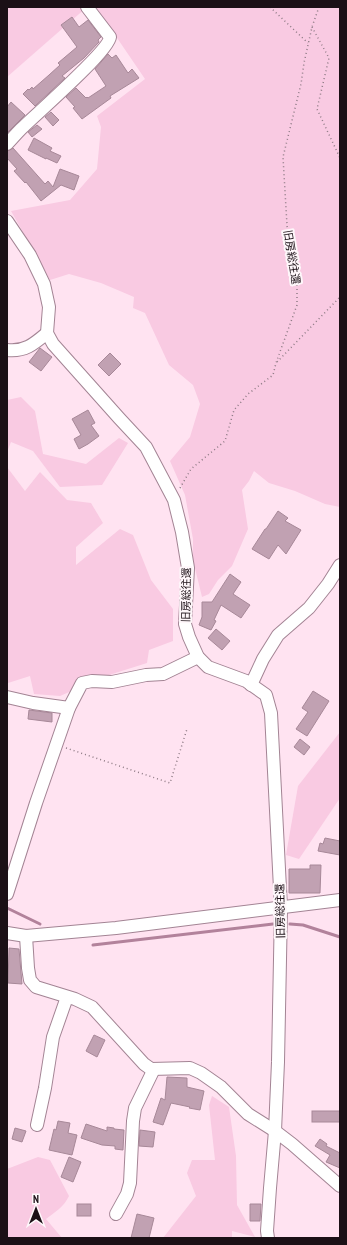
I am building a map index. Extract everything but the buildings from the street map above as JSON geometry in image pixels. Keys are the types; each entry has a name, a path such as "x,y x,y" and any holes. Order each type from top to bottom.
{"street":[{"path":"7,144 95,58 109,42 110,37 87,7"},
{"path":"7,221 30,255 44,284 49,307 47,333 53,344 68,363 146,447 174,500"},
{"path":"7,350 16,351 27,348 47,333"},
{"name":"旧房総往還","path":"174,500 182,532 188,568 185,624 198,657 208,667 246,681 266,695 271,713 281,908 278,1062 267,1231 268,1238"},
{"path":"251,685 263,659 278,636 308,608 328,584 340,564"},
{"path":"7,894 36,803 69,708 82,683 92,681 112,682 146,675 163,674 198,657"},
{"path":"7,697 33,703 69,708"},
{"path":"7,933 26,936 139,926 340,900"},
{"path":"26,936 30,980 36,987 92,1007 144,1064 151,1069 190,1068 201,1073 221,1087 248,1114 292,1144 340,1186"},
{"path":"37,1125 53,1038 67,997"},
{"path":"116,1214 127,1194 130,1183 135,1108 154,1069"}],"path":[{"path":"270,7 308,43"},
{"name":"旧房総往還","path":"174,500 191,468 225,441 234,410 248,394 273,375 297,305 297,277 288,242 283,157 301,84 308,43 319,7"},
{"path":"312,27 329,58 317,109 340,158"},
{"path":"276,363 340,297"},
{"path":"56,745 170,783 187,730"}],"shaded area":[{"path":"7,7 87,7 7,77"},
{"path":"96,7 340,7 340,507 325,504 295,491 269,483 254,471 242,490 248,529 232,566 218,580 209,594 202,597 193,560 193,539 185,495 170,461 190,437 200,404 193,385 169,365 145,313 133,308 134,297 101,283 69,274 50,280 11,211 70,200 97,169 101,127 97,116 145,79"},
{"path":"21,397 35,411 43,454 86,464 119,438 128,443 102,485 60,487 33,451 11,442 7,452 7,400"},
{"path":"7,467 25,491 40,472 67,500 91,503 103,523 76,547 76,565 120,529 133,535 151,580 173,609 173,641 149,650 147,663 109,675 60,696 34,694 30,676 8,683 7,682"},
{"path":"340,732 340,798 299,859 286,855 298,786"},
{"path":"212,1096 229,1107 236,1156 237,1205 255,1237 232,1231 232,1238 163,1238 196,1196 187,1173 192,1160 215,1160 209,1105"},
{"path":"38,1157 50,1160 69,1196 56,1212 46,1219 62,1238 7,1238 7,1169"}],"waterway":[{"path":"7,908 40,924"},
{"path":"93,945 273,924"},
{"path":"290,924 303,925 340,937"}]}
